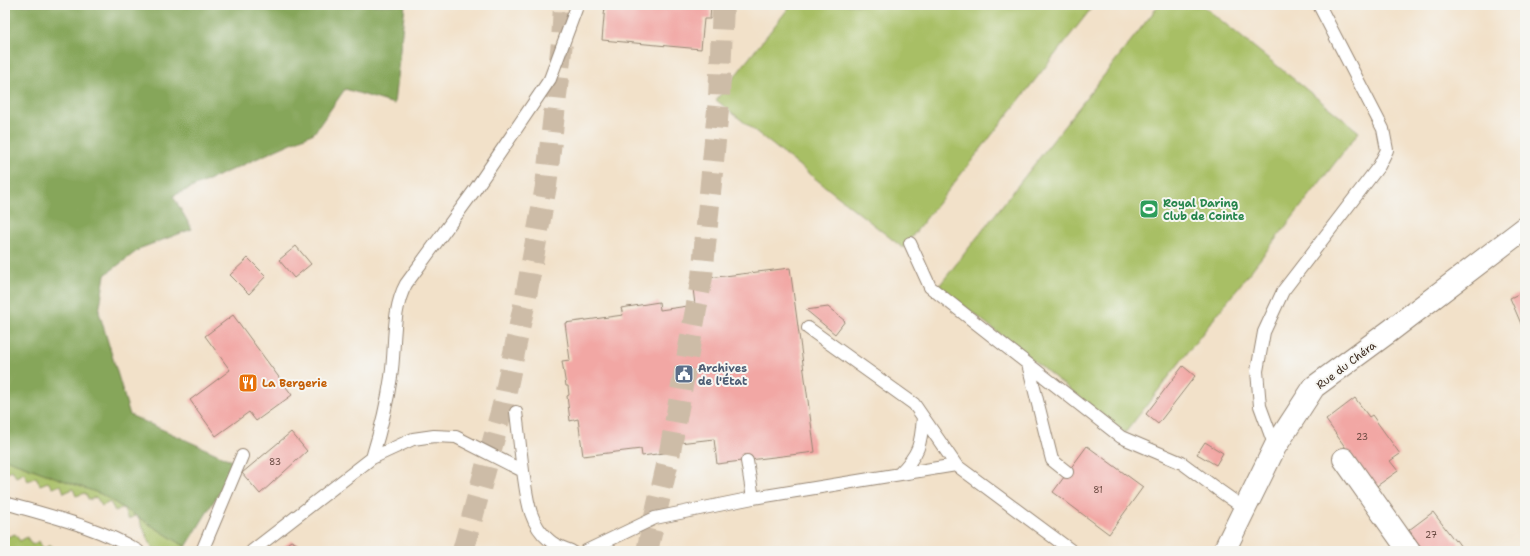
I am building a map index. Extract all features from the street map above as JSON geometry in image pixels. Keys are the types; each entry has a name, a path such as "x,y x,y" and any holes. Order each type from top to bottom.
{"street":[{"name":"Rue du Chéra","path":"1224,551 1275,446 1314,387 1525,228"},
{"path":"1344,459 1408,551"}],"lane":[{"path":"1275,446 1260,406 1257,371 1264,332 1283,291 1380,166 1387,150 1383,129 1319,5"},
{"path":"372,458 391,376 398,306 401,294 406,284 474,191 550,79 576,9"},
{"path":"910,243 930,287 1121,437 1182,463 1244,508"},
{"path":"808,328 914,404 956,465 1072,551"},
{"path":"1028,364 1052,460 1068,472"},
{"path":"516,412 530,514 549,541 571,551"},
{"path":"899,474 911,462 918,450 922,438 923,417"},
{"path":"252,551 372,458 413,439 434,436 456,437 523,471"},
{"path":"202,551 242,456"},
{"path":"747,461 753,498"},
{"path":"586,551 655,518 753,498 956,465"},
{"path":"5,502 102,533 121,541 138,551"}],"green space":[{"path":"5,5 405,5 394,104 345,89 314,133 173,196 192,229 141,248 105,275 99,312 130,415 237,463 186,547 101,494 5,459"},
{"path":"791,5 1094,5 903,248 716,100"},
{"name":"Royal Daring Club de Cointe","path":"1159,5 1202,5 1359,132 1125,433 939,286"},
{"path":"5,459 101,494 136,516 128,519 123,508 115,511 110,502 102,506 96,497 89,500 85,493 76,496 73,489 64,493 61,485 52,488 48,482 40,485 36,477 28,481 24,473 16,477 12,470 5,473"},
{"path":"138,517 186,547 183,551 159,551 152,547"},
{"path":"5,533 7,537 15,534 20,541 27,537 32,545 39,541 43,549 51,545 54,551 5,551"}],"building":[{"path":"605,5 711,5 710,19 704,19 701,49 602,40"},
{"path":"296,246 311,264 294,278 279,260"},
{"path":"248,258 266,276 249,294 230,275"},
{"name":"Archives de l'État","path":"790,268 815,452 717,464 714,439 679,443 679,451 642,456 641,449 583,456 578,419 570,421 567,396 569,395 568,386 566,386 562,361 570,360 565,323 623,315 621,308 659,302 660,310 695,305 692,280"},
{"path":"1525,291 1525,333 1510,298"},
{"path":"828,307 845,321 835,334 806,310"},
{"name":"La Bergerie","path":"233,315 292,395 256,421 249,412 216,436 190,400 230,370 205,336"},
{"path":"1183,366 1195,376 1158,424 1146,414"},
{"path":"1355,398 1369,417 1372,415 1400,454 1390,461 1398,471 1374,488 1326,420"},
{"path":"291,432 307,451 260,494 242,473"},
{"path":"1205,442 1223,453 1216,465 1197,454"},
{"path":"1087,446 1143,487 1109,534 1053,492"},
{"path":"1433,512 1464,551 1424,551 1409,530"},
{"path":"291,541 301,546 299,551 277,551"}],"tunnel":[{"path":"463,551 503,405 526,296 546,186 562,42 564,5"},
{"path":"647,551 669,457 702,277 719,99 723,5"}],"place":[{"name":"Royal Daring Club de Cointe","path":"1149,209"},
{"name":"Archives de l'État","path":"684,374"},
{"name":"La Bergerie","path":"248,383"}]}
